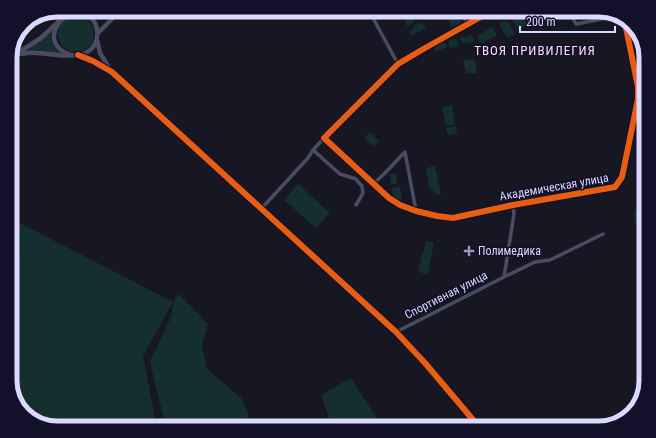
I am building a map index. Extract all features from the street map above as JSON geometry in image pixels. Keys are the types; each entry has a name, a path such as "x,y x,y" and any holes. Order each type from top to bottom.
{"street":[{"path":"59,17 54,32 56,43 62,51 71,55"},
{"path":"17,54 41,38 57,24 62,17"},
{"path":"89,17 95,23 98,33 97,40 100,52 112,72"},
{"path":"98,33 114,17"},
{"path":"375,17 373,18 398,64"},
{"path":"464,17 468,24"},
{"path":"261,209 308,158 324,138 398,64 480,17"},
{"path":"530,17 532,21 540,17"},
{"path":"572,17 576,24 606,18"},
{"name":"Академическая улица","path":"324,138 389,198 400,205 416,211 437,216 453,218 513,205 615,187 622,177 638,99 638,87 626,28"},
{"path":"17,55 35,52 60,55 84,54 90,50 97,40"},
{"path":"78,55 112,72 396,332 474,421"},
{"path":"313,150 340,174 356,180 362,186 363,193 356,205"},
{"path":"373,184 405,152 416,211"},
{"name":"Спортивная улица","path":"396,332 504,276 514,214 513,205"},
{"path":"504,276 535,262 550,260 603,234"}],"green space":[{"path":"69,17 83,17 89,21 94,30 93,41 89,47 80,52 69,51 63,47 58,38 59,27 63,21"},
{"path":"411,17 418,18 416,20 414,19 414,22 408,26 404,21"},
{"path":"446,17 459,17 462,22 452,27"},
{"path":"516,17 524,17 528,25 518,30 512,19"},
{"path":"507,20 515,34 507,38 499,24"},
{"path":"419,23 425,25 426,28 411,36 409,32"},
{"path":"493,27 497,35 481,44 477,36"},
{"path":"52,31 51,38 53,44 60,54 21,53 37,43"},
{"path":"471,34 474,41 468,44 467,42 463,44 460,38 463,36 465,38"},
{"path":"456,38 459,45 450,48 448,41"},
{"path":"444,41 447,47 435,52 433,47"},
{"path":"475,59 477,73 466,73 463,60"},
{"path":"452,105 455,124 446,126 442,107"},
{"path":"456,126 457,133 448,135 446,128"},
{"path":"370,132 379,141 374,146 364,138"},
{"path":"435,166 441,194 437,195 430,189 426,168"},
{"path":"396,173 397,183 391,184 390,174"},
{"path":"298,184 330,213 316,228 284,200"},
{"path":"400,187 402,200 394,201 392,188"},
{"path":"639,204 639,225 635,223 634,212"},
{"path":"17,222 173,302 143,356 156,421 52,421 37,415 22,401 17,383"},
{"path":"426,241 434,243 428,274 418,272"},
{"path":"179,294 208,324 202,345 207,369 242,399 249,417 239,421 164,421 150,362 170,319 175,299"},
{"path":"351,378 379,421 330,421 321,395"}],"cycle path":[{"path":"480,17 398,64 324,138 389,198 400,205 416,211 453,218 513,205 615,187 622,177 638,99 638,87 626,28"},
{"path":"78,55 93,61 112,72 396,332 425,363 474,421"}],"place":[{"name":"Полимедика","path":"469,251"}],"district":[{"name":"ТВОЯ ПРИВИЛЕГИЯ","path":"535,50"}]}
